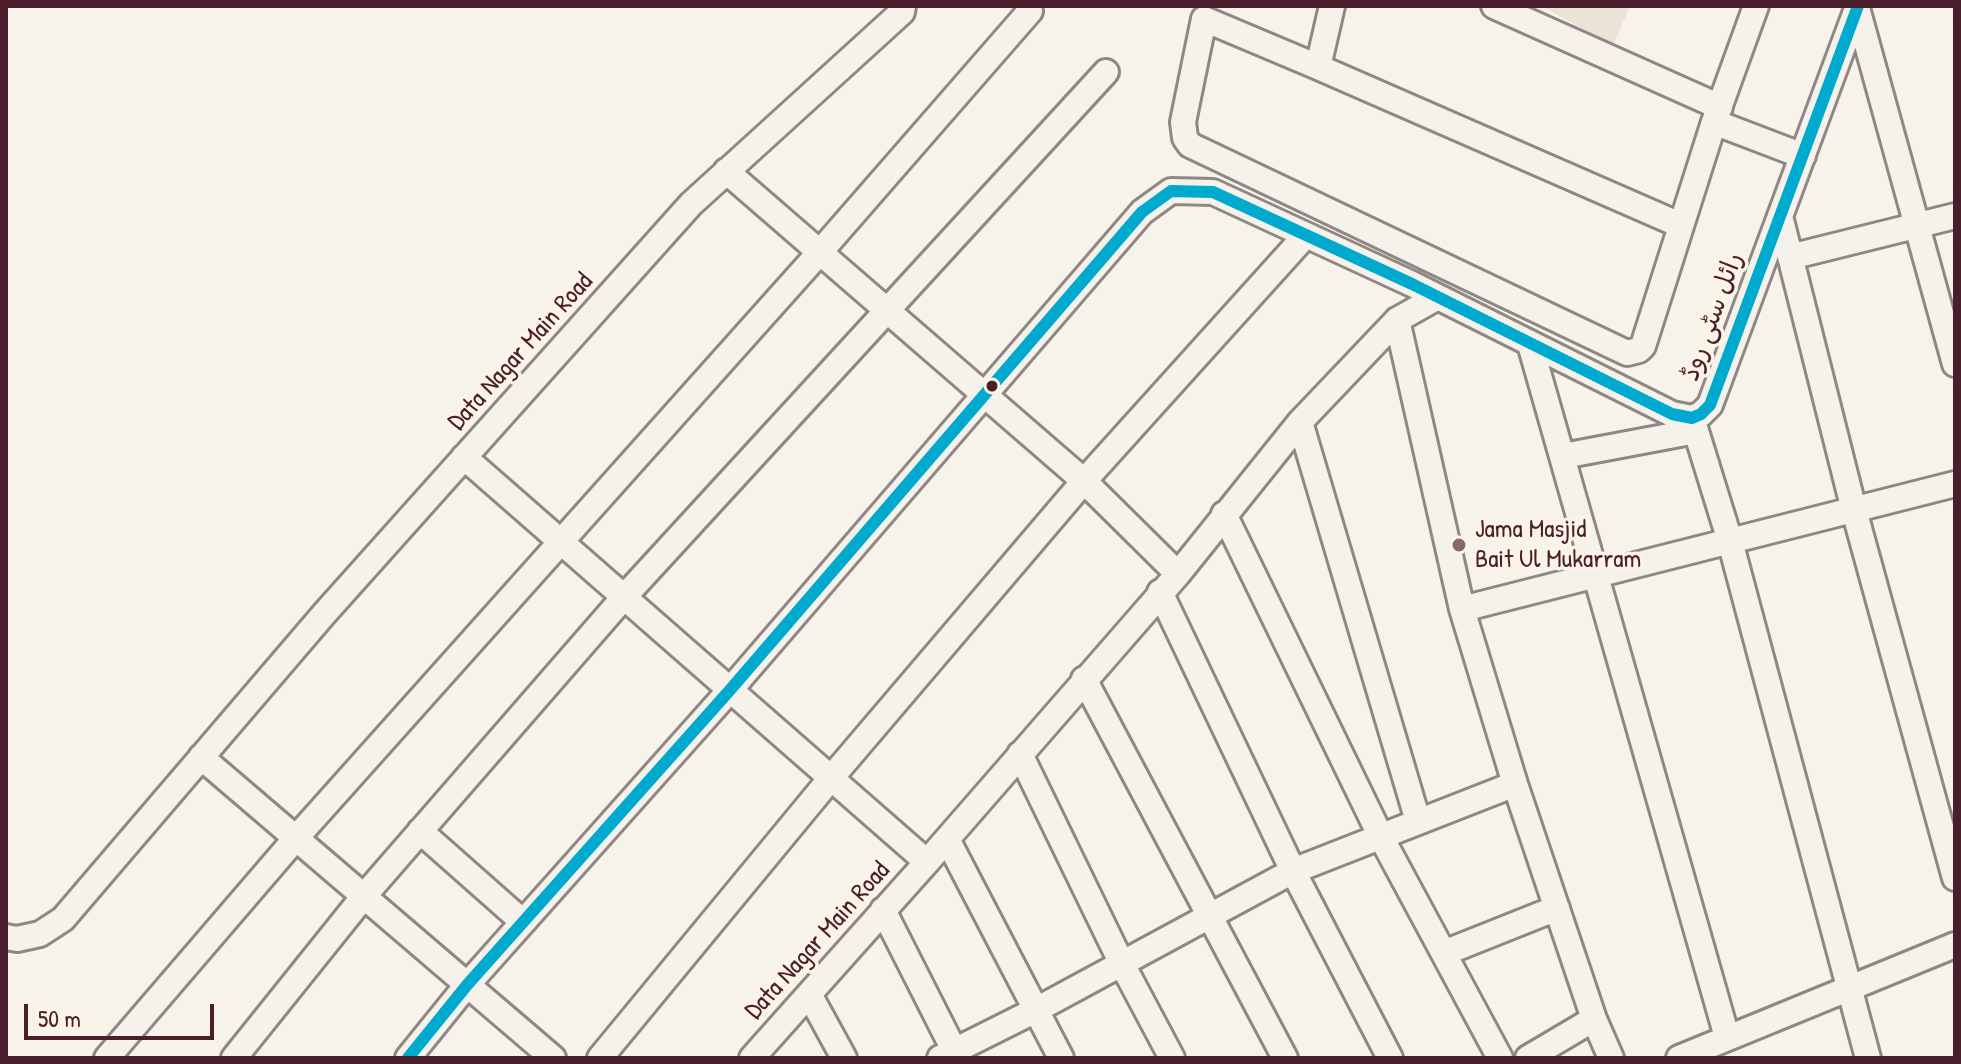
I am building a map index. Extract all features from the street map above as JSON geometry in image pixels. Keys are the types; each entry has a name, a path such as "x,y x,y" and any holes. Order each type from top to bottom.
{"street":[{"name":"Data Nagar Main Road","path":"6,937 17,939 40,934 63,919 464,457 691,204 902,12 903,6"},
{"path":"1318,67 1332,6"},
{"path":"1494,6 1803,156"},
{"path":"1680,225 1318,67 1205,13 1183,122 1185,138 1190,145 1627,353 1643,346 1680,225 1755,7"},
{"path":"1857,7 1955,364"},
{"name":"رائل سٹی روڈ","path":"408,1058 467,985 730,690 1142,212 1171,191 1213,192 1412,284 1694,424 1710,405 1857,7"},
{"path":"107,1058 296,838 820,252 1030,11"},
{"path":"234,1058 364,896 624,597 1106,72"},
{"path":"726,171 1084,481 1178,574"},
{"path":"1780,216 1854,510 1955,878"},
{"path":"1790,257 1955,216"},
{"path":"600,1058 831,778 1084,481 1306,235"},
{"name":"Data Nagar Main Road","path":"752,1058 1178,574 1300,422 1397,320 1436,298"},
{"path":"1397,320 1462,609 1515,784 1594,1019 1611,1058"},
{"path":"1530,344 1727,1037"},
{"path":"1300,422 1418,821"},
{"path":"1563,456 1694,424 1730,541 1868,1058"},
{"path":"464,457 927,862"},
{"path":"1462,609 1955,484"},
{"path":"1224,514 1380,835 1500,1058"},
{"path":"1160,592 1293,871 1390,1058"},
{"path":"1084,679 1285,1058"},
{"path":"1020,754 1122,964 1172,1058"},
{"path":"201,757 553,1058"},
{"path":"883,910 951,1055 1293,871 1515,784"},
{"path":"420,831 523,922"},
{"path":"947,839 1061,1058"},
{"path":"1444,953 1557,908"},
{"path":"1679,1058 1955,945"},
{"path":"809,994 844,1058"},
{"path":"1528,1058 1594,1019"}],"shaded area":[{"path":"1541,6 1630,6 1613,46"}],"transit line":[{"path":"408,1058 467,985 730,690 1142,212 1171,191 1213,192 1412,284 1672,414 1692,418 1710,405 1858,6"}],"place":[{"name":"Jama Masjid Bait Ul Mukarram","path":"1459,545"}]}
